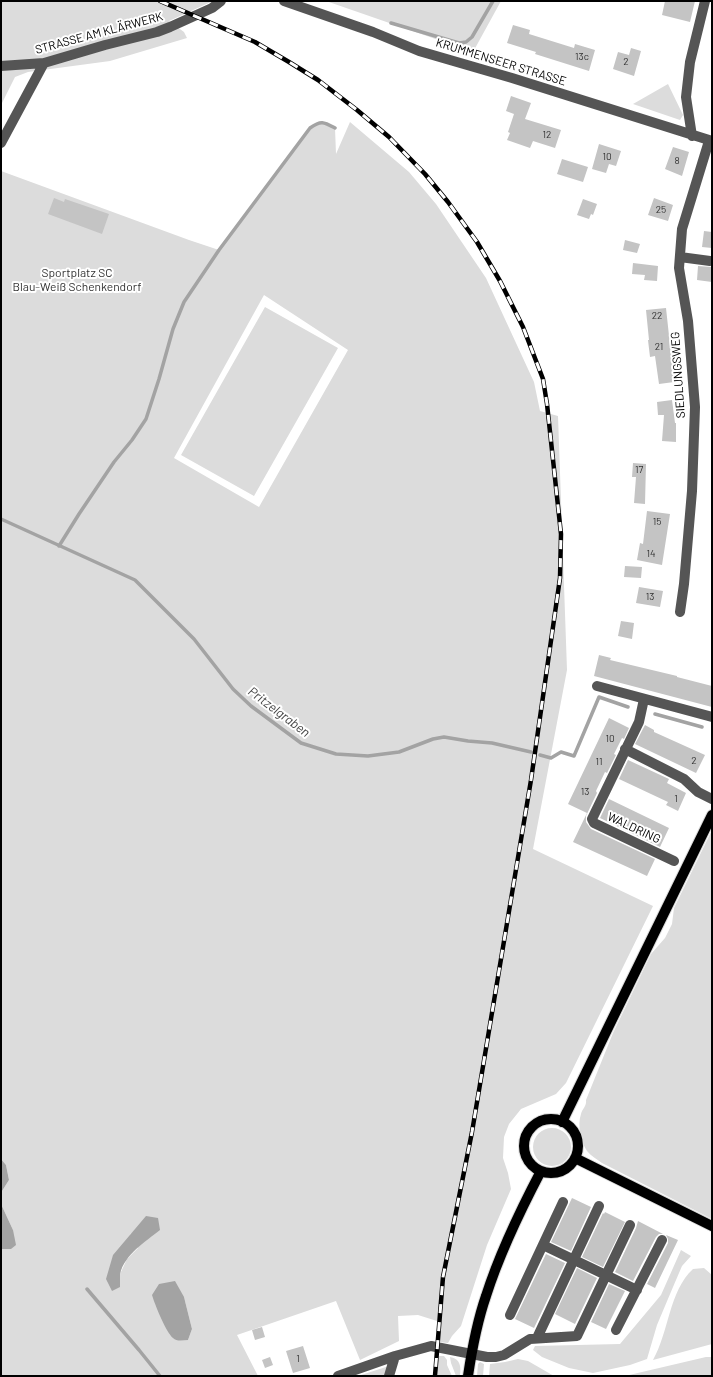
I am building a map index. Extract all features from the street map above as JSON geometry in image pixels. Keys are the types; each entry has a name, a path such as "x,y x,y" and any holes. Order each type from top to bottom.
{"main road":[{"path":"562,1122 712,815"},
{"path":"546,1120 562,1122 569,1126 575,1133 578,1141 578,1150 575,1158 571,1164 564,1169 553,1172 541,1171 528,1160 525,1152 527,1136 531,1128 546,1120"},
{"path":"575,1158 712,1226"},
{"path":"468,1376 485,1298 496,1267 512,1229 541,1171"}],"street":[{"name":"STRASSE AM KLÄRWERK","path":"1,66 44,63 105,45 157,32 212,8 221,1"},
{"name":"KRUMMENSEER STRASSE","path":"284,1 373,32 419,51 512,78 710,141"},
{"path":"692,136 686,97 690,62 705,1"},
{"path":"1,143 44,63"},
{"name":"SIEDLUNGSWEG","path":"680,612 684,584 692,491 695,407 688,321 679,268 682,229 710,141"},
{"path":"680,257 710,261"},
{"path":"597,686 712,717"},
{"name":"WALDRING","path":"644,699 639,722 592,819 594,823 674,861"},
{"path":"625,749 684,779 698,792 712,799"},
{"path":"510,1315 564,1202"},
{"path":"537,1338 599,1206"},
{"path":"338,1376 395,1356 431,1346 487,1357 504,1355 530,1339 576,1336 630,1225"},
{"path":"616,1330 662,1240"},
{"path":"543,1245 637,1290"},
{"path":"389,1376 395,1356"}],"green space":[{"path":"1,1 213,1 169,21 184,32 187,38 110,61 28,72 15,77 1,105"},
{"path":"326,1 501,1 473,52"},
{"path":"668,84 683,115 680,120 633,104"},
{"name":"Sportplatz SC Blau-Weiß Schenkendorf","path":"323,122 335,128 336,154 350,122 409,172 436,204 486,278 534,382 540,411 558,416 567,670 533,849 653,906 566,1083 556,1094 521,1109 509,1124 504,1137 503,1158 511,1189 487,1245 461,1326 448,1343 439,1342 441,1314 437,1321 418,1315 398,1316 399,1341 360,1360 336,1301 237,1335 258,1376 1,1376 1,1249 11,1249 13,1230 1,1204 2,1191 9,1180 6,1165 1,1159 1,171 219,250 310,128 317,123","holes":["264,295 348,350 259,507 174,458","131,1233 138,1248 127,1259 120,1274","184,1297 192,1329 188,1340"]},
{"path":"265,307 338,348 254,496 181,455"},
{"path":"712,830 712,1219 602,1163 587,1151 580,1133 579,1123 586,1100 613,1033 651,954 665,938 672,924 674,908"},
{"path":"548,1128 556,1128 563,1131 568,1136 571,1147 568,1158 563,1163 556,1166 548,1166 541,1163 536,1158 533,1151 533,1143 536,1136 541,1131"},
{"path":"681,1250 691,1256 682,1266 673,1287 657,1325 647,1359 630,1365 593,1373 569,1368 542,1357 533,1350 535,1346 620,1344 661,1295"},
{"path":"704,1268 712,1275 712,1344 653,1360 663,1337 674,1300 685,1278 693,1269"},
{"path":"438,1356 444,1356 447,1360 447,1365 452,1376 438,1376"},
{"path":"450,1357 454,1358 460,1364 460,1376 456,1376"},
{"path":"706,1357 712,1357 712,1376 625,1376"},
{"path":"518,1359 528,1361 554,1376 489,1376 490,1364"},
{"path":"480,1362 484,1364 483,1376 477,1376 478,1364"},
{"path":"389,1366 389,1376 358,1376"}],"shaded area":[{"path":"1,1159 6,1165 9,1180 2,1191 1,1198"},
{"path":"1,1204 13,1230 16,1245 11,1249 1,1249"},
{"path":"146,1216 158,1218 160,1230 142,1244 126,1260 120,1274 120,1287 112,1291 106,1279 113,1255"},
{"path":"175,1281 184,1297 192,1329 188,1340 176,1340 170,1335 161,1318 152,1295 159,1284"}],"building":[{"path":"665,1 695,1 690,22 662,15"},
{"path":"513,25 530,30 529,34 574,48 575,44 595,50 589,71 535,54 536,52 507,43"},
{"path":"631,48 641,51 634,76 613,69 618,52 629,55"},
{"path":"511,96 531,103 525,119 561,130 555,148 533,141 530,148 507,140 514,114 506,111"},
{"path":"599,144 621,151 616,166 609,164 606,173 592,169"},
{"path":"673,147 689,152 682,176 665,169"},
{"path":"562,159 588,167 583,182 557,174"},
{"path":"54,198 64,202 65,199 109,214 102,234 48,214"},
{"path":"654,198 673,205 668,221 648,215"},
{"path":"583,199 597,204 593,215 591,214 589,219 577,215"},
{"path":"704,231 712,232 712,248 702,247"},
{"path":"625,240 640,244 637,253 623,250"},
{"path":"633,263 658,266 657,281 644,280 645,275 632,274"},
{"path":"698,266 712,267 712,282 697,280"},
{"path":"666,308 674,382 659,384 655,356 650,357 646,310"},
{"path":"672,400 676,423 676,442 662,441 664,415 658,415 657,402"},
{"path":"633,463 646,464 645,504 634,503 636,477 632,477"},
{"path":"647,511 670,514 662,565 637,560 640,543 643,544"},
{"path":"625,566 642,567 641,578 624,577"},
{"path":"639,587 663,591 660,607 636,603"},
{"path":"621,621 634,623 632,639 618,636"},
{"path":"599,655 611,658 610,660 712,686 712,707 594,676"},
{"path":"609,718 629,728 624,739 622,738 614,754 616,755 607,773 605,772 596,791 597,793 586,816 586,822 591,829 655,859 647,876 573,842 587,813 568,804"},
{"path":"645,725 654,730 654,732 705,755 696,773 635,744"},
{"path":"628,760 669,779 667,783 686,793 678,811 666,805 668,802 619,779"},
{"path":"609,799 669,828 660,847 600,818"},
{"path":"572,1198 591,1207 571,1251 551,1242"},
{"path":"605,1212 625,1222 603,1267 582,1257 603,1213 604,1214"},
{"path":"638,1221 663,1234 659,1234 656,1237 633,1281 615,1272"},
{"path":"666,1235 678,1240 655,1288 647,1284 668,1243"},
{"path":"546,1254 565,1263 534,1328 515,1319"},
{"path":"577,1268 597,1278 575,1324 555,1314"},
{"path":"609,1284 625,1291 606,1329 591,1322"},
{"path":"262,1327 265,1337 255,1340 252,1330"},
{"path":"303,1346 310,1368 293,1373 286,1351"},
{"path":"270,1357 273,1365 265,1368 262,1360"}],"waterway":[{"path":"391,23 459,43 466,42 472,37 493,1"},
{"path":"59,546 114,462 132,440 146,419 173,329 184,302 219,250 310,128 320,123 328,124 335,128"},
{"name":"Pritzelgraben","path":"1,519 135,580 194,639 233,689 251,706 301,743 336,754 368,756 399,752 433,739 444,737 492,743 531,752"},
{"name":"Pritzelgraben","path":"540,755 551,758 561,752 574,756 599,697 628,707"},
{"name":"Pritzelgraben","path":"655,714 702,727"},
{"path":"87,1289 160,1376"}],"railway":[{"path":"160,1 255,42 289,62 318,80 389,137 425,174 448,202 477,242 500,281 523,327 543,379 561,534 560,578 531,780 472,1132 443,1277 435,1376"}]}
